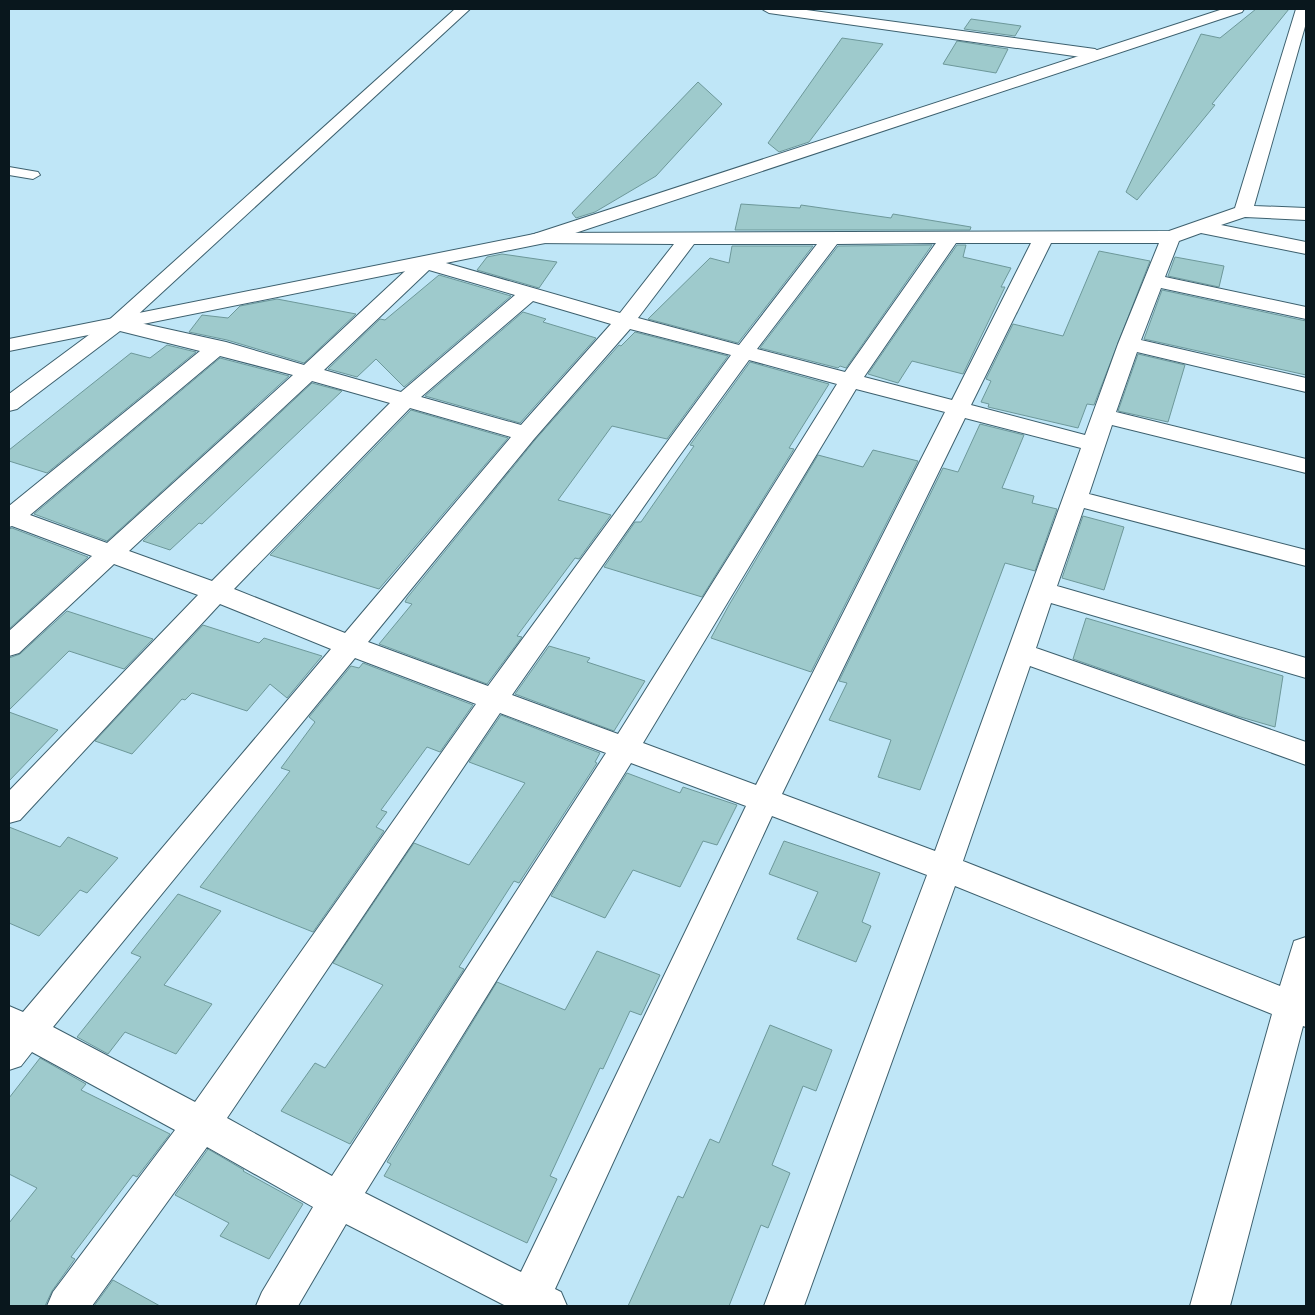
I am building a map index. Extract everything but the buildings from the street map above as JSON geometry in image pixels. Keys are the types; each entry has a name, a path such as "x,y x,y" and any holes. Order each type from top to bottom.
{"street":[{"path":"9,404 116,324 463,9"},
{"path":"770,9 814,12 1095,54"},
{"path":"9,345 538,239 1095,54 1237,9"},
{"path":"1242,210 1303,9"},
{"path":"538,239 1171,237 1202,227 1242,210 1306,214"},
{"path":"1202,227 1306,248"},
{"path":"689,238 625,320 526,434 350,646 15,1036 201,1124 339,1200 535,1303 764,800 960,410 1044,237"},
{"path":"784,1306 1022,654 1042,591 1129,344 1171,237"},
{"path":"67,1306 201,1124 495,698 742,352 832,238"},
{"path":"276,1306 339,1200 624,749 850,381 950,238"},
{"path":"425,263 529,294 742,352 1095,445"},
{"path":"9,646 310,372 425,263"},
{"path":"1153,280 1306,313"},
{"path":"9,811 216,592 405,400 529,294"},
{"path":"116,324 218,347 526,434"},
{"path":"1129,344 1306,385"},
{"path":"10,518 218,347"},
{"path":"1105,416 1306,466"},
{"path":"1076,498 1306,558"},
{"path":"10,518 216,592 350,646 495,698 624,749 945,868 1299,1009"},
{"path":"1042,591 1306,668"},
{"path":"1022,654 1306,754"},
{"path":"1210,1306 1299,1009 1306,951"}],"lane":[{"path":"9,171 33,175"}]}
